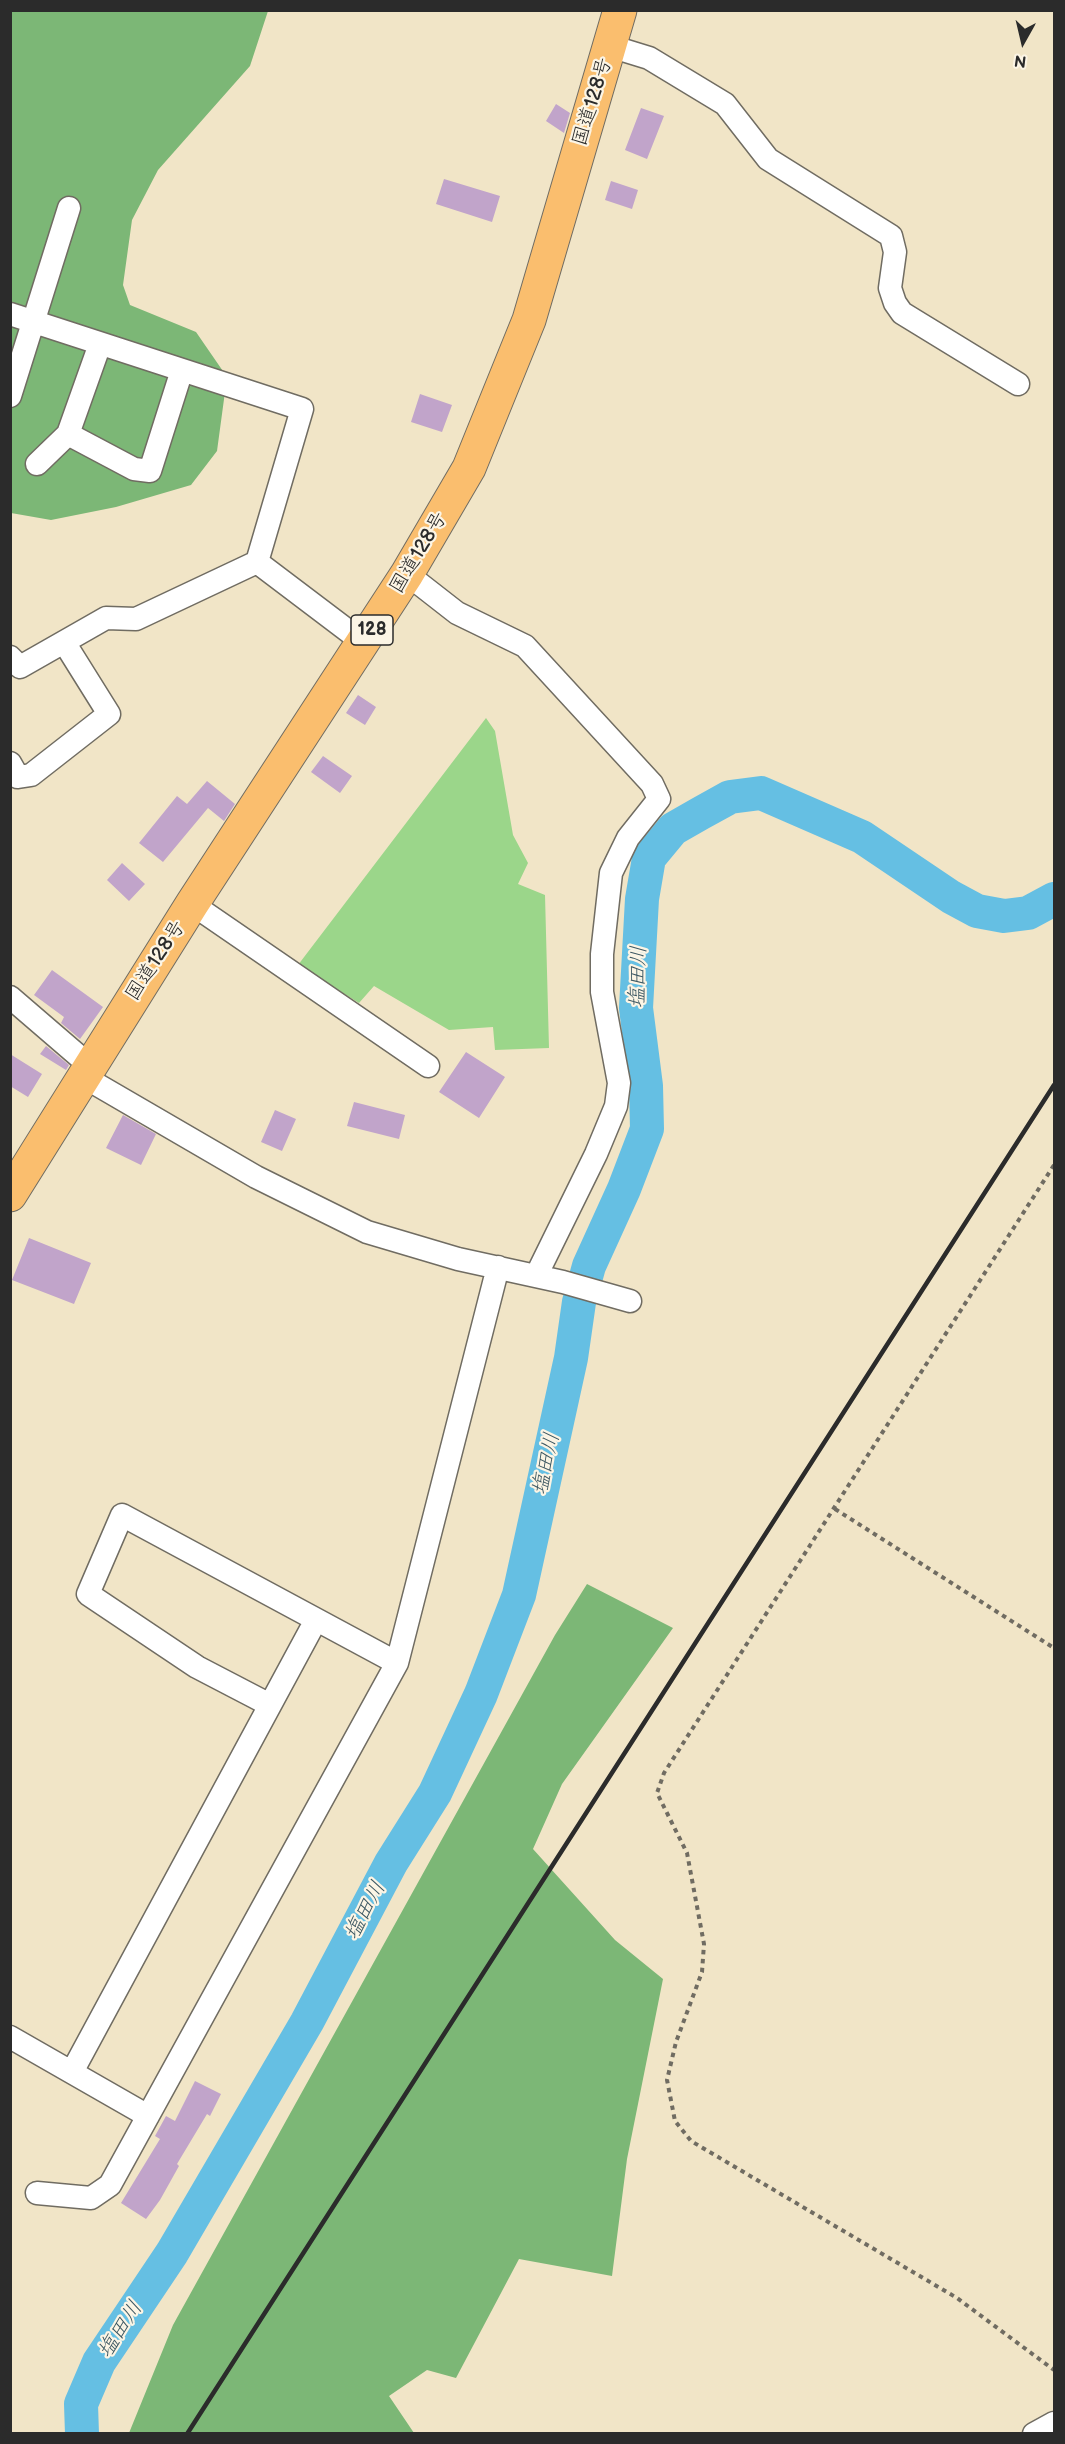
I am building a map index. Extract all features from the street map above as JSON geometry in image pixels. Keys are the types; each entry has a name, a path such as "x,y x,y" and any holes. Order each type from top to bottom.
{"highway":[{"name":"国道128号","path":"10,1195 192,904 364,643 469,468 529,320 620,10"}],"street":[{"path":"610,46 649,58 725,104 768,159 891,236 895,252 890,288 895,303 902,313 1018,384"},
{"path":"10,396 69,208"},
{"path":"10,314 302,409 257,562 136,619 106,618 14,667"},
{"path":"37,464 68,434 100,344"},
{"path":"68,434 134,469 150,471 182,370"},
{"path":"257,562 364,643"},
{"path":"407,574 457,613 525,646 652,783 659,799 628,838 611,873 602,954 602,992 619,1083 616,1106 596,1155 536,1276"},
{"path":"10,763 18,777 31,775 109,714 64,642"},
{"path":"192,904 428,1066"},
{"path":"10,997 87,1071 256,1177 367,1232 458,1259 563,1282 630,1301"},
{"path":"36,2193 91,2198 110,2185 397,1663 498,1267"},
{"path":"270,1705 197,1667 88,1594 122,1515 397,1663"},
{"path":"72,2072 316,1620"},
{"path":"10,2037 148,2116"},
{"path":"1034,2433 1054,2423"}],"path":[{"path":"1054,1165 664,1773 657,1793 687,1853 704,1944 702,1972 676,2042 667,2080 675,2121 691,2141 957,2298 1054,2370"},
{"path":"835,1509 1054,1648"}],"green space":[{"path":"10,11 268,11 250,66 158,170 132,220 123,285 130,305 196,332 227,377 217,451 191,485 116,507 51,520 11,513"},
{"path":"486,718 495,731 513,835 528,863 518,884 545,895 549,1048 495,1050 493,1027 449,1030 374,986 359,1003 298,965"},
{"path":"587,1584 673,1628 562,1784 533,1849 615,1940 663,1979 627,2159 612,2276 519,2259 456,2378 427,2370 389,2396 414,2433 129,2433 173,2325 555,1635"}],"building":[{"path":"556,104 570,113 564,133 546,121"},
{"path":"641,108 664,116 647,159 625,150"},
{"path":"444,179 500,196 492,222 436,204"},
{"path":"611,181 638,190 632,209 605,200"},
{"path":"420,394 452,405 442,432 411,422"},
{"path":"358,695 376,707 365,725 346,713"},
{"path":"323,756 352,776 340,793 311,772"},
{"path":"207,781 235,804 224,821 208,808 163,862 139,843 177,796 187,804"},
{"path":"122,863 145,884 129,901 107,880"},
{"path":"52,970 103,1007 80,1039 61,1023 64,1017 34,995"},
{"path":"46,1046 69,1065 66,1070 40,1054"},
{"path":"466,1052 505,1077 479,1118 439,1092"},
{"path":"10,1054 42,1074 28,1097 10,1086"},
{"path":"354,1102 405,1115 399,1139 347,1126"},
{"path":"275,1110 296,1119 282,1151 261,1142"},
{"path":"123,1115 156,1134 141,1165 106,1148"},
{"path":"29,1238 91,1263 74,1304 12,1280"},
{"path":"195,2081 221,2094 210,2116 207,2114 177,2164 179,2166 160,2200 146,2219 121,2203 160,2139 155,2136 166,2116 175,2121"}],"waterway":[{"name":"塩田川","path":"82,2434 81,2404 99,2362 172,2253 307,2022 391,1863 435,1793 481,1694 519,1595 571,1358 579,1302 589,1266 624,1189 647,1129 646,1086 636,1008 642,899 649,858 673,829 730,797 761,793 862,837 951,897 977,911 1004,916 1028,913 1054,899"}],"railway":[{"path":"187,2434 1054,1085"}]}
